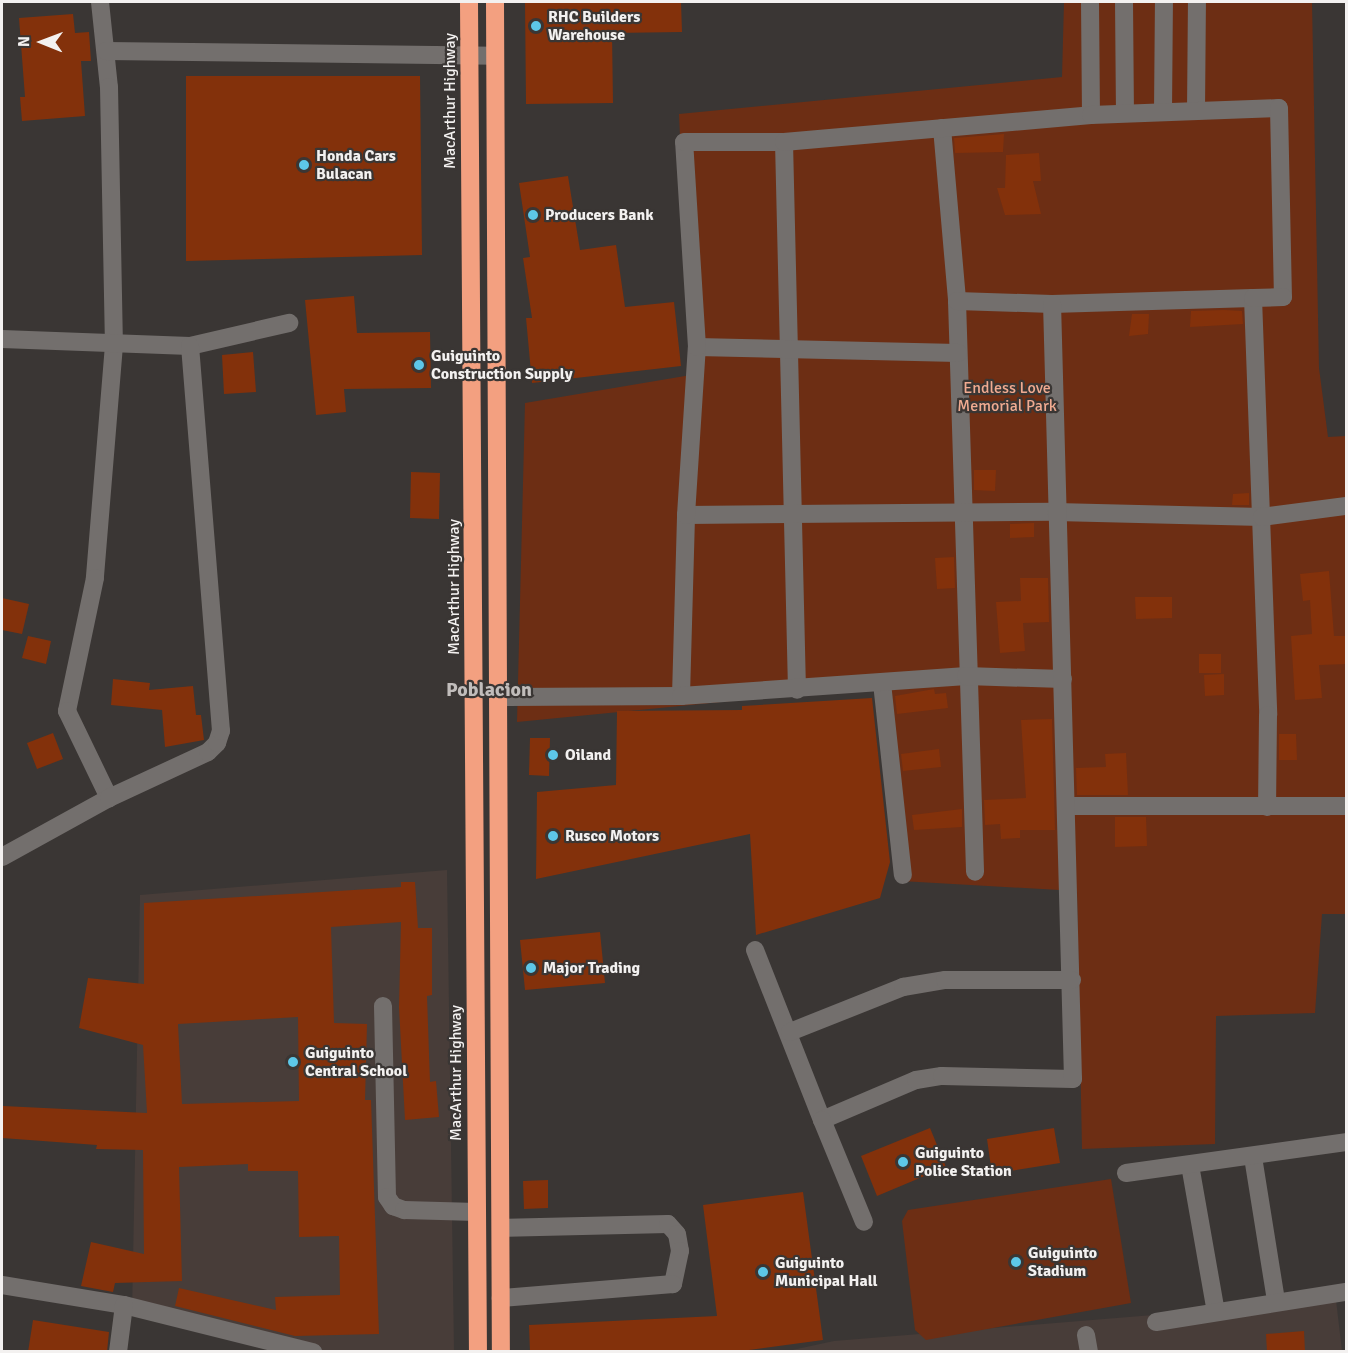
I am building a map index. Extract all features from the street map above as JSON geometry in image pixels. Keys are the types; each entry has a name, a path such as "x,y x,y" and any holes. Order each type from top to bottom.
{"highway":[{"name":"MacArthur Highway","path":"469,2 478,1352"},
{"path":"495,2 500,697 501,1352"}],"street":[{"path":"100,2 106,51 114,345 95,578 67,711 109,798"},
{"path":"1090,2 1090,115"},
{"path":"1125,2 1125,113"},
{"path":"1163,111 1164,2"},
{"path":"1196,111 1197,2"},
{"path":"106,51 495,56"},
{"path":"681,696 686,515 697,347 684,142 784,142 1090,115 1279,108 1283,297 1052,304 957,301"},
{"path":"942,128 957,301 966,676 975,872"},
{"path":"784,142 792,351 797,690"},
{"path":"1253,298 1262,517 1267,807"},
{"path":"822,1120 916,1080 942,1076 1073,1079 1052,304"},
{"path":"2,339 114,345 190,346 289,323"},
{"path":"2,855 109,798 208,752 217,743 221,731 190,346"},
{"path":"697,347 792,351 958,353"},
{"path":"686,515 1056,512 1262,517 1347,506"},
{"path":"500,697 681,696 797,690 966,676 1063,679"},
{"path":"882,682 903,875"},
{"path":"1066,806 1347,806"},
{"path":"755,950 790,1032 822,1120 864,1222"},
{"path":"790,1032 903,987 945,980 1072,980"},
{"path":"383,1006 387,1197 393,1206 404,1210 477,1212"},
{"path":"1126,1173 1347,1142"},
{"path":"1253,1156 1276,1301"},
{"path":"1191,1165 1216,1312"},
{"path":"501,1228 668,1224 677,1234 680,1251 672,1284 501,1298"},
{"path":"2,1285 124,1305 313,1352"},
{"path":"1156,1322 1276,1301 1347,1292"},
{"path":"118,1352 124,1305"}],"shaded area":[{"name":"Guiguinto Central School","path":"447,870 454,1351 318,1351 132,1315 140,895"},
{"path":"1336,1300 1342,1351 783,1352 834,1341"}],"green space":[{"name":"Endless Love Memorial Park","path":"1064,2 1312,2 1319,368 1328,437 1346,436 1346,914 1322,914 1315,1013 1216,1016 1215,1144 1082,1149 1077,891 901,881 884,686 517,722 525,403 691,375 679,114 1062,77"},
{"name":"Guiguinto Stadium","path":"1111,1179 1131,1303 926,1340 915,1330 902,1221 908,1210"}],"building":[{"path":"525,2 681,2 682,32 612,33 613,103 526,104"},
{"path":"73,14 75,33 89,32 91,61 81,61 85,116 22,121 20,97 25,97 19,18"},
{"name":"Honda Cars Bulacan","path":"186,76 420,76 422,255 186,261"},
{"path":"1004,134 1003,152 955,153 954,138"},
{"path":"1039,153 1041,181 1033,181 1041,214 1005,215 997,188 1005,188 1006,155"},
{"path":"568,176 580,250 616,245 625,307 674,302 681,366 532,383 526,318 532,318 523,258 530,257 519,183"},
{"path":"354,296 357,333 430,332 431,388 344,389 346,412 316,415 305,300"},
{"path":"1191,311 1242,311 1243,324 1190,327"},
{"path":"1132,314 1149,314 1148,334 1129,336"},
{"path":"253,352 256,392 224,394 222,355"},
{"path":"974,470 996,470 995,491 974,490"},
{"path":"411,472 440,473 439,519 410,518"},
{"path":"1249,493 1249,505 1232,505 1233,494"},
{"path":"1034,523 1034,537 1010,538 1010,524"},
{"path":"954,557 955,588 937,589 935,558"},
{"path":"1329,571 1334,636 1347,636 1347,664 1319,665 1322,698 1295,700 1291,636 1312,634 1310,600 1303,601 1300,574"},
{"path":"1020,578 1048,578 1049,622 1023,623 1025,651 1000,653 996,602 1021,601"},
{"path":"1135,597 1172,597 1172,618 1136,619"},
{"path":"2,598 29,604 22,634 2,630"},
{"path":"28,636 51,641 46,664 22,658"},
{"path":"1199,654 1221,654 1221,673 1199,673"},
{"path":"1224,674 1224,695 1205,696 1204,675"},
{"path":"113,679 150,683 149,690 193,686 196,715 201,715 204,740 165,747 162,710 111,705"},
{"path":"934,689 935,694 946,693 948,708 897,714 895,696"},
{"path":"872,698 890,862 880,898 756,935 750,834 536,879 537,792 616,785 617,711 742,710 742,706"},
{"path":"1052,719 1055,830 1020,830 1020,838 1001,839 1000,824 985,825 984,800 1026,798 1021,720"},
{"path":"53,733 63,759 37,769 27,743"},
{"path":"1279,734 1296,734 1297,760 1279,760"},
{"path":"530,738 550,738 549,776 529,775"},
{"path":"939,749 941,767 903,771 901,754"},
{"path":"1126,753 1128,795 1077,795 1076,768 1106,767 1105,754"},
{"path":"962,809 962,827 914,830 912,815"},
{"path":"1115,817 1146,817 1147,846 1115,847"},
{"path":"401,882 415,882 418,928 432,928 432,995 427,996 430,1082 436,1081 439,1117 405,1120 399,1007 401,922 331,927 334,1023 367,1024 365,1100 371,1100 379,1334 295,1336 175,1306 179,1288 276,1310 275,1297 340,1295 339,1236 299,1237 298,1171 248,1171 248,1164 179,1167 182,1281 115,1283 113,1292 81,1286 91,1242 144,1254 143,1150 96,1149 97,1145 2,1138 3,1106 147,1113 143,1045 79,1028 88,978 144,984 144,903 401,887","holes":["298,1017 299,1101 182,1104 178,1024"]},
{"path":"600,932 605,983 525,990 520,940"},
{"name":"Guiguinto Police Station","path":"930,1128 946,1167 877,1196 861,1156"},
{"path":"1054,1128 1060,1163 992,1174 987,1139"},
{"path":"548,1180 548,1208 524,1209 523,1181"},
{"name":"Guiguinto Municipal Hall","path":"803,1192 823,1340 734,1352 530,1352 529,1325 717,1316 703,1205"},
{"path":"33,1320 109,1332 107,1352 28,1352"},
{"path":"1304,1331 1305,1352 1267,1352 1266,1334"}],"place":[{"name":"RHC Builders Warehouse","path":"536,26"},
{"name":"Honda Cars Bulacan","path":"304,165"},
{"name":"Producers Bank","path":"533,215"},
{"name":"Guiguinto Construction Supply","path":"419,365"},
{"name":"Oiland","path":"553,755"},
{"name":"Rusco Motors","path":"553,836"},
{"name":"Major Trading","path":"531,968"},
{"name":"Guiguinto Central School","path":"293,1062"},
{"name":"Guiguinto Police Station","path":"903,1162"},
{"name":"Guiguinto Stadium","path":"1016,1262"},
{"name":"Guiguinto Municipal Hall","path":"763,1272"}],"district":[{"name":"Poblacion","path":"489,689"}]}
